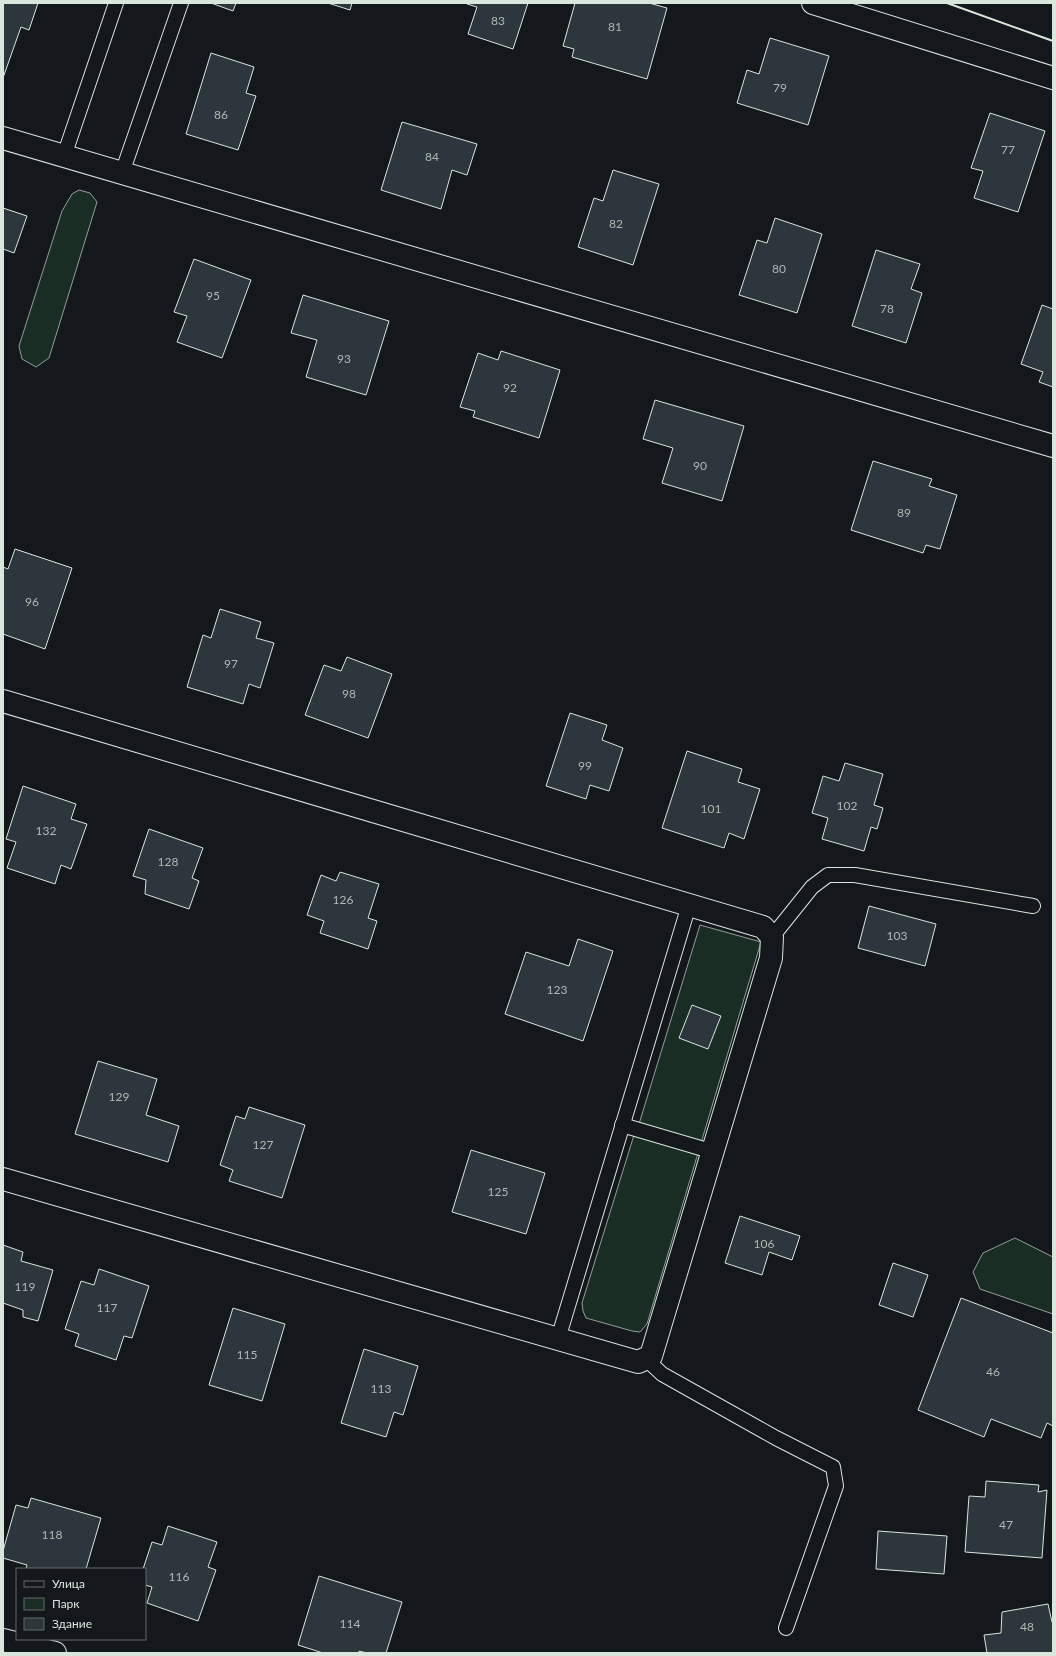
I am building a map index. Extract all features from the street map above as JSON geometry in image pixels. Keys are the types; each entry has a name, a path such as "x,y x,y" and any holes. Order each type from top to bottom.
{"street":[{"path":"813,3 1053,78"},
{"path":"3,138 1053,446"},
{"path":"3,701 764,927 772,938 771,958 714,1152 651,1356 638,1362 3,1179"},
{"path":"3,1640 47,1652"}],"lane":[{"path":"64,156 116,3"},
{"path":"122,173 181,3"},
{"path":"772,938 812,887 828,875 855,875 1033,906"},
{"path":"558,1338 689,905"},
{"path":"622,1125 714,1152"},
{"path":"646,1358 662,1374 776,1438 833,1467 836,1486 786,1628"}],"green space":[{"path":"79,190 90,193 97,202 49,358 36,367 22,359 19,346 62,211 72,194"},
{"path":"700,925 761,942 701,1143 639,1124"},
{"path":"634,1135 698,1153 647,1324 640,1332 586,1318 582,1303"},
{"path":"1015,1238 1053,1257 1053,1314 980,1289 973,1272 983,1253"}],"building":[{"path":"3,3 38,3 29,30 21,27 3,78"},
{"path":"211,3 236,3 233,11"},
{"path":"328,3 352,3 350,10"},
{"path":"467,3 528,3 513,49 468,34 477,7"},
{"path":"575,3 649,3 667,8 647,79 572,57 574,49 563,46"},
{"path":"770,38 829,56 808,125 737,103 747,70 759,74"},
{"path":"211,53 254,67 246,93 256,96 238,150 186,134"},
{"path":"990,113 1045,131 1018,212 974,198 983,171 971,168"},
{"path":"402,122 477,144 467,175 452,170 441,209 381,190"},
{"path":"613,170 659,184 633,265 578,247 594,198 603,201"},
{"path":"3,208 27,216 14,253 3,249"},
{"path":"775,218 822,234 797,313 739,295 757,240 767,243"},
{"path":"876,250 920,264 911,289 922,293 906,343 852,326"},
{"path":"194,259 251,280 222,358 177,342 187,316 174,312"},
{"path":"303,295 389,321 366,395 306,377 317,340 291,333"},
{"path":"1042,305 1053,309 1053,387 1039,382 1043,372 1021,364"},
{"path":"501,351 560,370 539,438 473,417 475,411 460,407 478,353 498,360"},
{"path":"655,400 744,426 722,501 662,483 673,448 643,439"},
{"path":"873,461 932,479 929,486 957,495 940,549 926,545 923,553 851,530"},
{"path":"15,549 72,568 45,649 3,634 3,567 8,569"},
{"path":"220,609 261,622 256,638 274,643 260,688 249,684 243,704 187,687 203,635 211,638"},
{"path":"347,657 392,674 368,738 305,715 324,665 341,671"},
{"path":"570,713 607,725 602,740 623,748 609,791 590,785 586,799 546,786"},
{"path":"687,751 742,769 738,782 760,789 744,839 729,833 724,848 662,828"},
{"path":"845,763 883,774 874,805 883,808 877,829 871,827 864,851 822,839 828,818 812,813 823,776 839,781"},
{"path":"23,786 76,804 71,819 87,824 71,869 61,865 55,884 7,868 16,842 6,839"},
{"path":"149,829 203,848 192,878 199,881 189,909 145,894 146,880 133,876"},
{"path":"340,872 379,884 368,918 377,921 368,949 320,933 324,921 307,915 321,875 336,881"},
{"path":"869,906 936,924 925,966 858,948"},
{"path":"578,939 613,951 583,1041 505,1014 526,952 569,966"},
{"path":"692,1005 721,1016 708,1049 679,1038"},
{"path":"98,1061 157,1079 146,1115 179,1126 168,1162 75,1134"},
{"path":"249,1107 305,1125 282,1198 229,1181 233,1170 220,1165 236,1116 245,1119"},
{"path":"471,1150 545,1173 526,1234 452,1212"},
{"path":"740,1216 800,1236 792,1260 769,1252 762,1275 725,1263"},
{"path":"3,1245 23,1252 21,1261 53,1270 38,1321 23,1317 23,1310 3,1303"},
{"path":"893,1263 928,1275 913,1317 879,1305"},
{"path":"99,1269 149,1286 132,1338 124,1336 116,1360 75,1346 79,1334 65,1329 81,1281 94,1285"},
{"path":"961,1298 1053,1333 1053,1426 1047,1423 1041,1438 991,1419 984,1437 918,1410"},
{"path":"233,1308 285,1324 262,1401 209,1385"},
{"path":"364,1349 418,1366 403,1415 394,1412 386,1437 341,1423"},
{"path":"986,1481 1039,1485 1038,1492 1047,1490 1042,1558 965,1552 969,1496 985,1497"},
{"path":"31,1498 101,1518 86,1568 26,1568 27,1565 3,1558 3,1551 16,1505 28,1508"},
{"path":"168,1526 217,1542 208,1567 216,1570 198,1621 147,1603 152,1587 146,1585 146,1568 143,1568 152,1542 162,1545"},
{"path":"878,1531 947,1536 944,1574 876,1569"},
{"path":"319,1576 402,1602 386,1653 367,1653 359,1651 359,1653 323,1653 298,1645"},
{"path":"1048,1604 1052,1622 1053,1621 1053,1653 987,1653 984,1635 1001,1633 1002,1612"}],"fence":[{"path":"947,3 1053,41"}],"wall":[{"path":"947,3 1053,41"}]}
